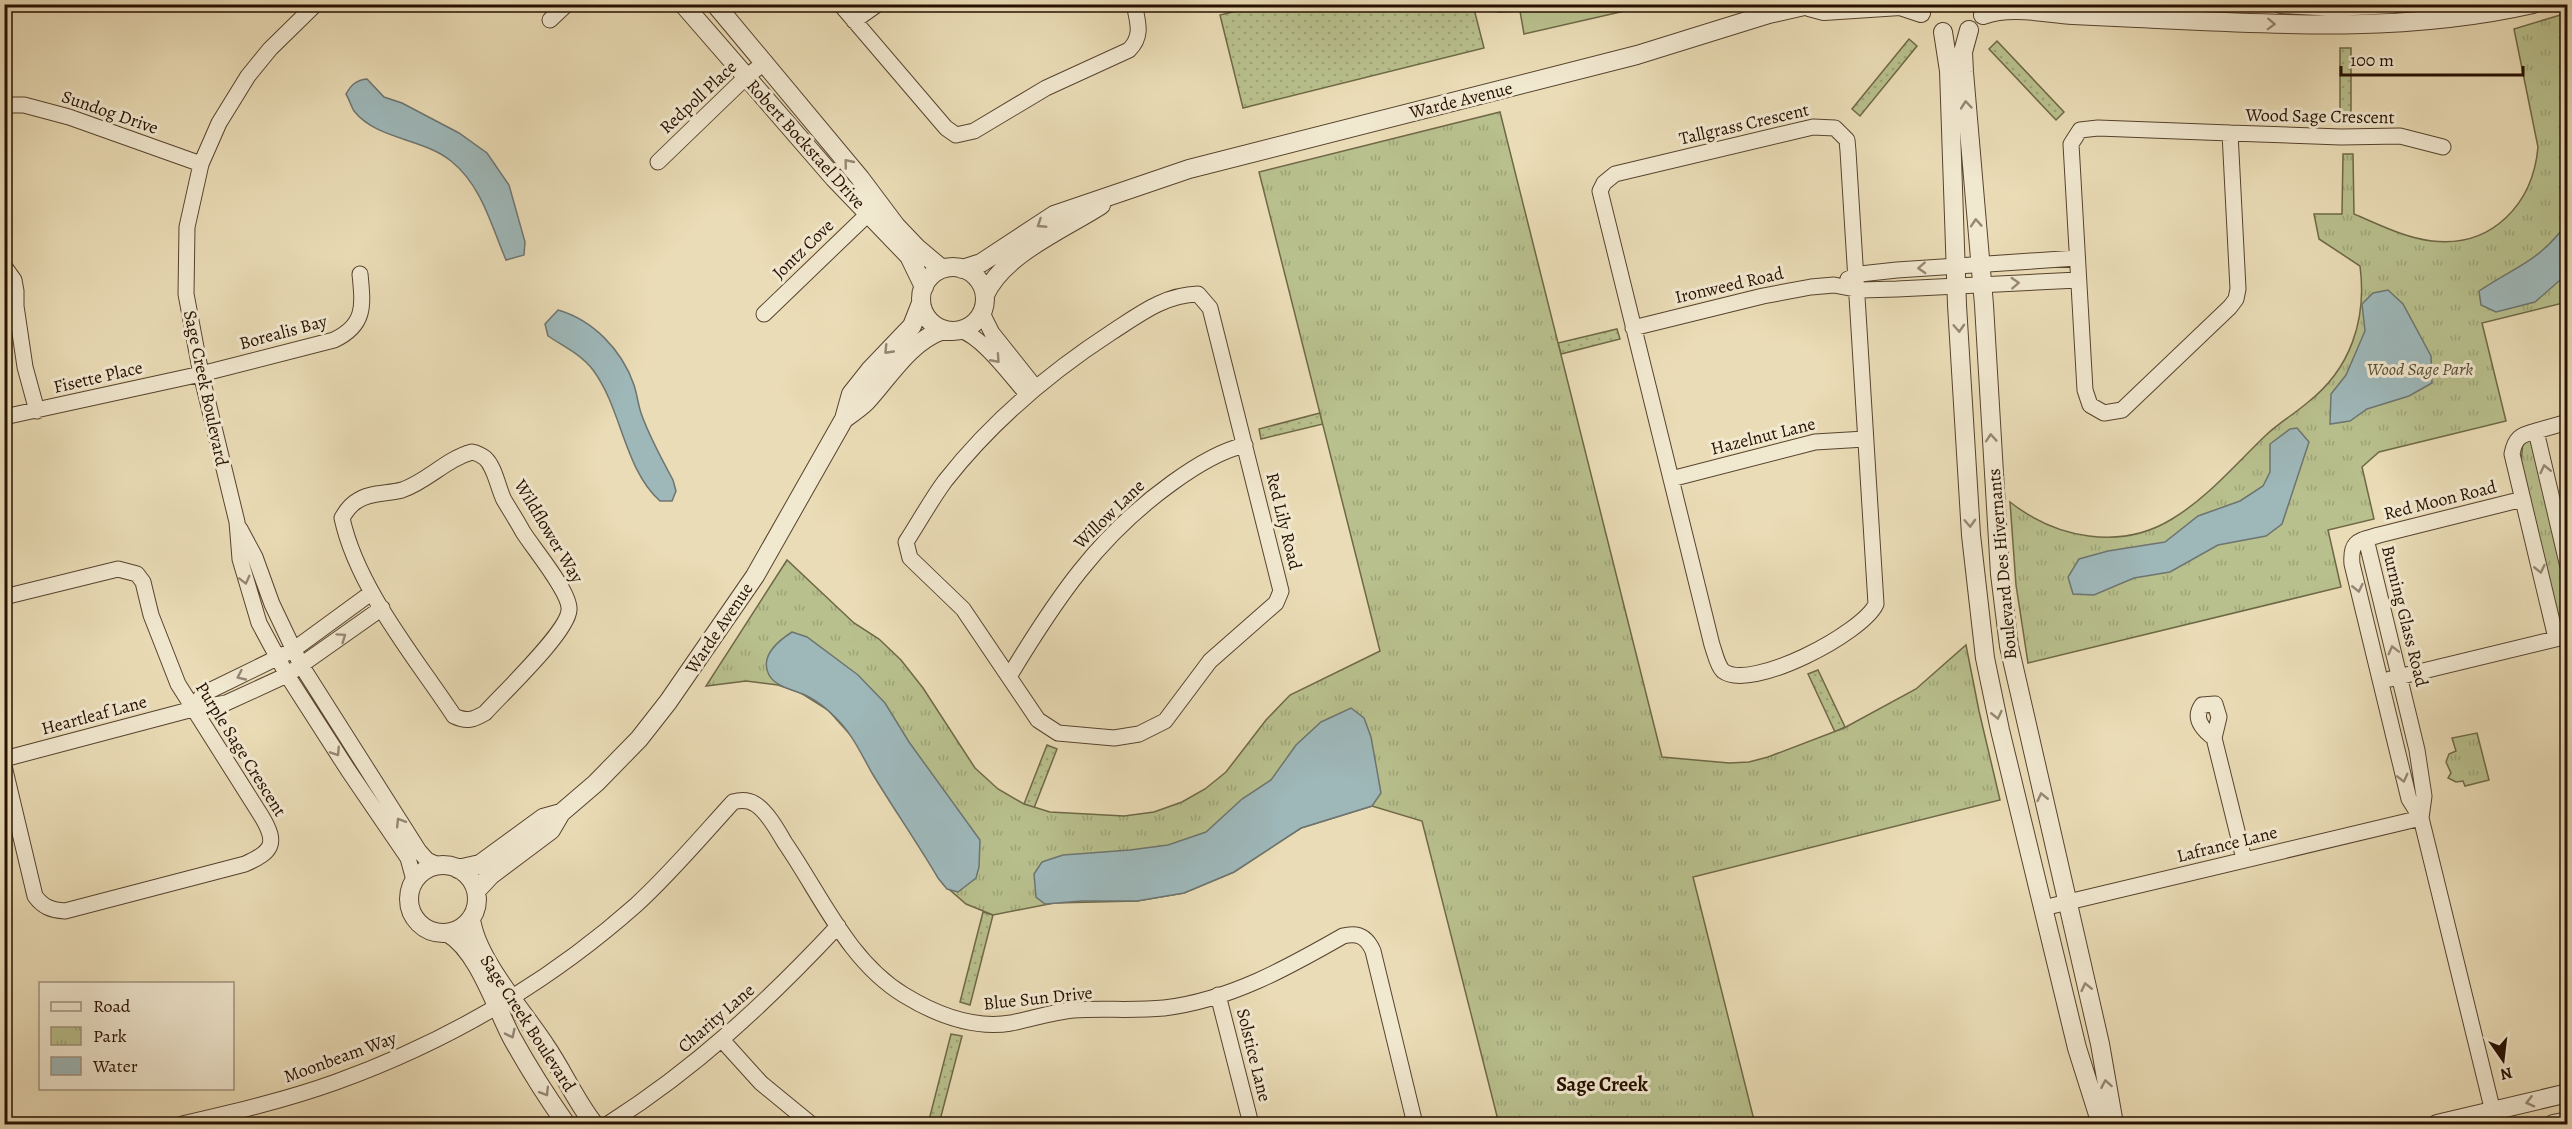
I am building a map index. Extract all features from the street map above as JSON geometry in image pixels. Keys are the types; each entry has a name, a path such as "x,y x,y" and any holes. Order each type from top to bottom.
{"street":[{"name":"Sage Creek Boulevard","path":"316,4 270,49 243,82 223,116 201,165 187,227 185,265 190,323 237,522 240,559 259,623 287,675 408,858 414,880"},
{"path":"550,20 567,4"},
{"name":"Robert Bockstael Drive","path":"682,4 834,177 909,256 922,295"},
{"name":"Robert Bockstael Drive","path":"715,4 860,178 896,226 942,269"},
{"path":"840,4 946,128 956,135 974,131 1046,88 1130,50 1138,41 1140,28 1134,4"},
{"path":"854,21 878,4"},
{"path":"2282,4 2335,7 2393,4"},
{"path":"1920,9 1930,25 1943,32 1960,33 1969,30 1984,10 2016,9 2073,15 2353,26 2438,20 2533,4"},
{"name":"Warde Avenue","path":"962,268 981,263 1054,215 1084,203 1200,166 1636,55 1769,14 1811,6 1824,11 1900,6 1920,9"},
{"name":"Boulevard Des Hivernants","path":"1969,30 1963,52 1964,72 1981,265 1997,535 2008,646 2100,1044 2114,1125"},
{"name":"Boulevard Des Hivernants","path":"1943,32 1948,71 1956,286 1971,535 1985,658 2077,1048 2101,1125"},
{"name":"Redpoll Place","path":"658,162 745,78 765,63"},
{"name":"Sundog Drive","path":"4,105 24,105 69,117 201,165"},
{"name":"Tallgrass Crescent","path":"1813,127 1835,128 1846,140 1876,604 1872,611 1839,638 1809,655 1758,672 1732,674 1723,670 1718,664 1633,328 1602,203 1600,192 1604,183 1615,174 1790,131 1813,127"},
{"name":"Wood Sage Crescent","path":"2230,133 2238,289 2236,299 2122,410 2104,413 2096,410 2086,398 2078,280 2071,144 2079,130 2098,128 2230,133 2323,137 2400,136 2443,147"},
{"name":"Warde Avenue","path":"984,304 992,280 1007,266 1061,228 1095,209 1114,195"},
{"name":"Jontz Cove","path":"764,314 869,213"},
{"path":"1981,265 2077,258"},
{"name":"Ironweed Road","path":"1856,283 1897,270 1981,265"},
{"path":"4,266 14,280 25,367 37,411"},
{"path":"962,268 980,281 984,304 994,335 1031,390 968,333 933,324 925,315 922,295 931,276 942,269 962,268"},
{"name":"Borealis Bay","path":"201,374 334,340 346,334 359,321 362,294 360,274"},
{"path":"1956,286 2078,280"},
{"name":"Ironweed Road","path":"1633,328 1792,290 1856,283 1956,286"},
{"name":"Red Lily Road","path":"1198,294 1210,308 1245,445 1281,591 1276,603 1210,662 1165,721 1138,734 1114,738 1058,733 1038,720 1010,675 963,609 910,558 906,542 944,482 983,436 1031,390 1094,344 1143,312 1178,295 1198,294"},
{"name":"Warde Avenue","path":"476,891 490,874 551,830 561,813 596,783 639,739 668,702 755,576 844,419 851,394 870,370 912,326 922,295"},
{"path":"952,330 977,321 984,304"},
{"name":"Warde Avenue","path":"844,419 865,402 906,354 926,338 952,330"},
{"name":"Fisette Place","path":"4,417 201,374"},
{"path":"2380,681 2562,637 2512,454 2514,442 2521,435 2568,422"},
{"path":"2536,430 2568,567"},
{"name":"Hazelnut Lane","path":"1671,479 1815,442 1865,439"},
{"name":"Willow Lane","path":"1010,675 1049,610 1098,547 1144,503 1185,474 1228,449 1245,445"},
{"name":"Wildflower Way","path":"472,452 485,458 490,465 505,500 526,537 560,585 568,600 570,611 554,638 485,713 476,719 465,721 454,716 382,608 371,592 344,529 342,518 347,508 359,499 402,490 462,455 472,452"},
{"name":"Red Moon Road","path":"2366,539 2523,499"},
{"name":"Sage Creek Boulevard","path":"237,522 255,557 301,665 418,851 427,860 438,865"},
{"name":"Burning Glass Road","path":"2421,818 2424,796 2415,741 2366,539 2355,543 2352,547 2352,564 2409,799 2421,818 2494,1118"},
{"name":"Purple Sage Crescent","path":"4,597 118,569 136,574 143,582 154,623 178,684 269,829 272,840 269,849 261,857 245,864 65,911 52,910 41,904 35,896 4,766"},
{"path":"293,650 371,592"},
{"path":"301,665 382,608"},
{"name":"Heartleaf Lane","path":"193,709 203,694 293,650"},
{"name":"Heartleaf Lane","path":"4,759 193,709 226,703 287,675 301,665"},
{"path":"2214,738 2244,860"},
{"name":"Blue Sun Drive","path":"505,1003 614,924 671,870 733,802 741,800 756,804 765,814 800,864 838,926 867,965 903,995 952,1018 974,1023 990,1025 1010,1023 1076,1010 1166,1008 1218,995 1266,978 1343,936 1353,933 1363,937 1373,951 1415,1125"},
{"name":"Warde Avenue","path":"458,868 480,864 543,818 561,813"},
{"name":"Lafrance Lane","path":"2043,908 2421,818"},
{"path":"438,865 458,868 467,876 476,891 476,908 471,918 464,925 448,933 427,929 413,915 408,897 414,880 424,870 438,865"},
{"name":"Sage Creek Boulevard","path":"471,918 476,941 505,1003 525,1060 566,1125"},
{"name":"Charity Lane","path":"608,1125 675,1079 723,1041 783,985 838,926"},
{"name":"Sage Creek Boulevard","path":"448,933 465,947 505,1003 547,1047 582,1109 594,1125"},
{"name":"Solstice Lane","path":"1218,995 1251,1125"},
{"name":"Moonbeam Way","path":"182,1125 292,1097 335,1082 419,1049 505,1003"},
{"path":"723,1041 761,1083 811,1125"},
{"path":"2437,1125 2494,1118 2568,1093"},
{"path":"2553,1125 2568,1121"}],"green space":[{"path":"1496,4 1651,5 1524,34 1520,11 1498,12"},
{"path":"1261,5 1473,5 1484,48 1243,108 1220,15"},
{"name":"Wood Sage Park","path":"2567,13 2567,302 2482,323 2506,421 2379,452 2362,467 2374,519 2328,530 2341,587 2028,663 2016,585 2010,502 2047,524 2068,532 2110,537 2131,535 2152,529 2185,511 2209,491 2269,432 2322,390 2335,375 2353,342 2361,305 2360,266 2319,239 2314,214 2342,214 2343,154 2353,154 2354,214 2402,234 2432,241 2454,241 2473,237 2491,229 2506,218 2528,187 2538,147 2514,29"},
{"path":"1909,39 1917,46 1860,116 1852,109"},
{"path":"1997,41 2064,112 2056,120 1989,49"},
{"path":"2340,48 2351,48 2351,121 2340,121"},
{"path":"1500,112 1662,757 1729,763 1749,762 1768,757 1844,728 1916,689 1966,645 2000,800 1693,877 1755,1124 1499,1124 1422,821 1372,806 1301,828 1234,872 1184,893 1137,901 1054,903 993,915 966,904 943,884 873,774 855,740 828,710 801,693 778,685 746,681 706,686 787,560 854,623 879,639 901,660 923,688 975,768 998,789 1024,804 1050,812 1124,816 1154,812 1182,802 1205,789 1226,772 1266,720 1290,695 1380,651 1259,172"},
{"path":"1617,329 1620,339 1561,354 1558,343"},
{"path":"1320,413 1323,424 1261,439 1259,429"},
{"path":"2531,439 2567,587 2567,622 2560,625 2521,464 2523,441"},
{"path":"1818,670 1845,727 1835,732 1808,674"},
{"path":"2477,733 2489,780 2465,786 2463,781 2456,782 2448,778 2451,773 2446,762 2449,754 2456,751 2452,738"},
{"path":"1047,745 1057,749 1034,808 1024,804"},
{"path":"983,912 993,915 970,1005 960,1002"},
{"path":"951,1034 962,1036 939,1124 928,1124"}],"water":[{"path":"367,79 384,97 402,103 459,133 487,153 509,185 525,242 524,255 506,260 478,194 462,171 451,161 440,153 375,128 354,111 346,94 354,84"},
{"path":"2567,223 2567,274 2535,302 2496,312 2481,305 2479,291 2537,255 2547,247"},
{"path":"2388,290 2403,304 2431,356 2432,383 2409,396 2367,409 2350,421 2330,424 2331,394 2346,375 2365,331 2362,304 2373,293"},
{"path":"558,310 583,321 594,329 605,338 622,360 634,385 648,430 673,480 676,491 672,501 660,501 638,473 611,402 593,370 578,355 548,336 545,324"},
{"path":"2297,428 2309,442 2282,524 2266,536 2218,545 2170,572 2134,578 2094,595 2073,594 2068,577 2079,559 2108,551 2165,542 2198,516 2240,501 2263,486 2270,472 2270,444 2290,429"},
{"path":"792,632 807,637 858,675 885,703 909,742 980,840 979,867 976,878 958,892 947,889 938,878 840,722 816,701 782,686 769,675 766,662 768,655 781,640"},
{"path":"1351,708 1364,718 1371,737 1381,793 1372,806 1301,828 1234,872 1184,893 1137,901 1045,904 1036,897 1034,874 1042,862 1063,855 1168,845 1206,832 1242,799 1271,780 1296,745 1321,722"}],"district":[{"name":"Sage Creek","path":"1602,1084"}]}
